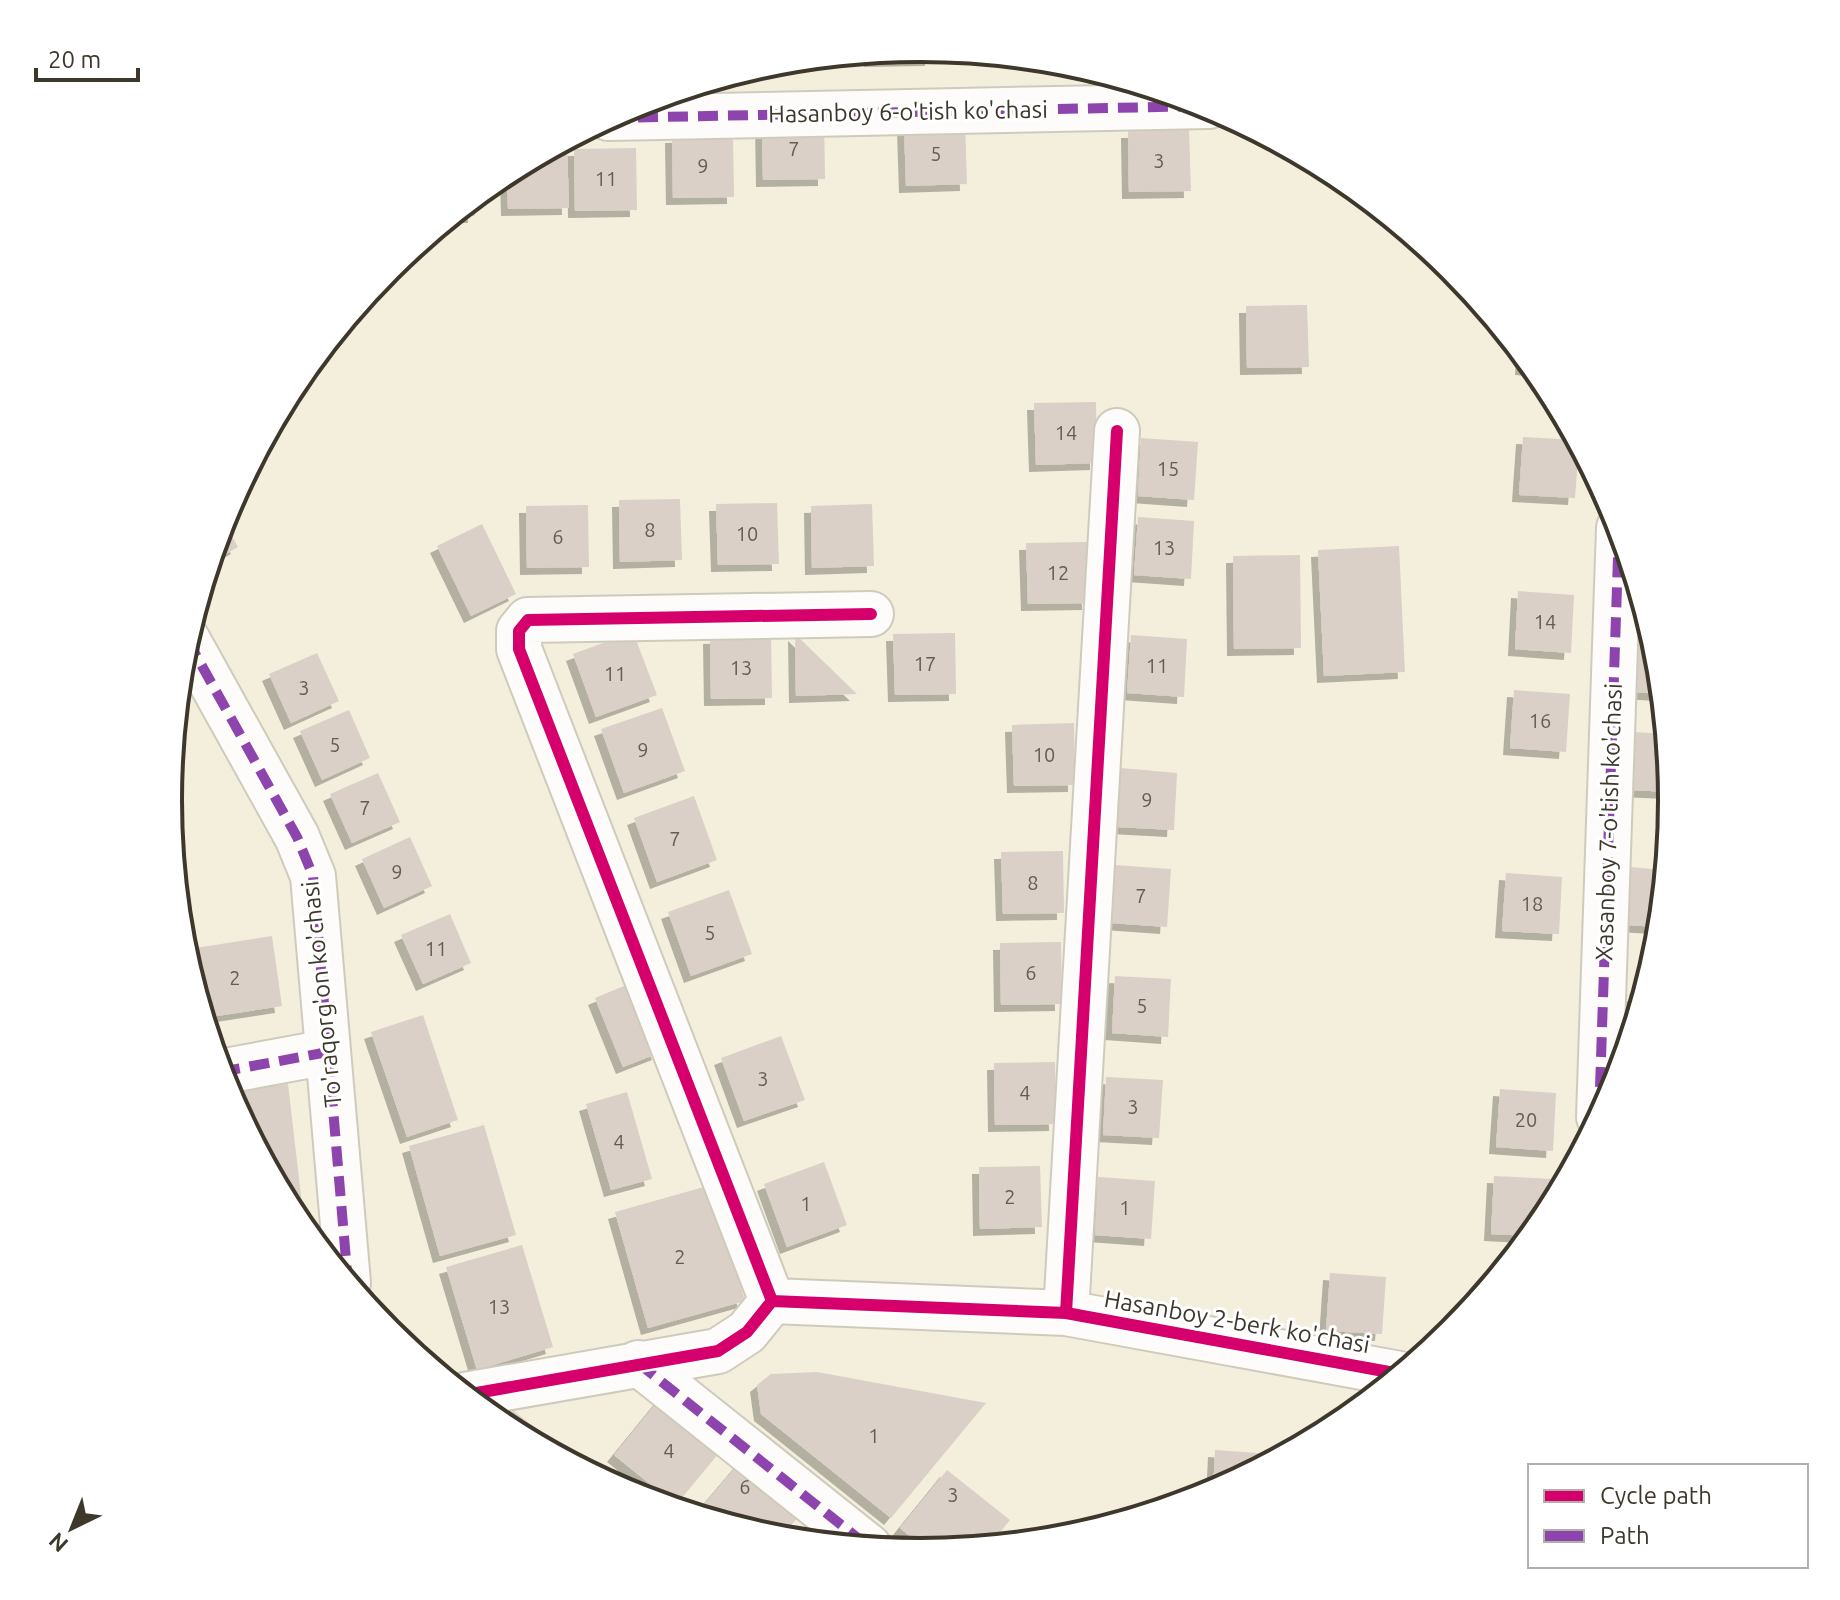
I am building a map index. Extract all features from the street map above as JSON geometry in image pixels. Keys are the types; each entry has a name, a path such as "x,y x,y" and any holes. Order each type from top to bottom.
{"street":[{"name":"Hasanboy 6-o'tish ko'chasi","path":"640,117 1172,107"},
{"path":"1066,1313 1117,431"},
{"name":"Xasanboy 7-o'tish ko'chasi","path":"1600,1086 1618,560"},
{"path":"481,1392 718,1351 747,1332 772,1301 519,649 519,631 528,620 871,614"},
{"name":"To'raqorg'on ko'chasi","path":"196,655 297,837 313,876 346,1263"},
{"path":"233,1070 328,1052"},
{"name":"Hasanboy 2-berk ko'chasi","path":"772,1301 1066,1313 1386,1371"},
{"path":"638,1363 853,1534"}],"building":[{"path":"824,117 825,179 763,180 762,118"},
{"path":"965,123 967,184 906,186 904,124"},
{"path":"1189,130 1191,191 1129,192 1128,131"},
{"path":"733,135 734,197 673,198 672,136"},
{"path":"636,148 637,210 575,211 574,149"},
{"path":"567,152 569,208 508,209 507,188"},
{"path":"1307,305 1309,367 1247,368 1246,306"},
{"path":"1096,402 1097,463 1036,465 1034,403"},
{"path":"1523,437 1563,439 1577,465 1575,498 1519,495"},
{"path":"1141,438 1198,442 1194,500 1138,496"},
{"path":"680,499 682,560 620,562 619,500"},
{"path":"777,503 779,564 718,565 716,504"},
{"path":"872,504 874,566 812,568 811,506"},
{"path":"588,505 589,567 527,568 526,506"},
{"path":"1138,517 1194,521 1191,579 1134,575"},
{"path":"482,524 516,594 471,616 437,546"},
{"path":"231,536 238,547 224,555"},
{"path":"1088,542 1089,603 1028,604 1026,543"},
{"path":"1399,546 1405,672 1324,676 1318,550"},
{"path":"1300,555 1301,648 1234,649 1233,556"},
{"path":"1518,591 1574,595 1571,653 1515,649"},
{"path":"633,632 657,695 596,717 573,654"},
{"path":"955,633 956,694 895,695 893,634"},
{"path":"795,634 857,694 796,696"},
{"path":"1131,635 1187,639 1184,697 1127,693"},
{"path":"1635,635 1639,635 1650,693 1631,692"},
{"path":"771,636 772,698 711,699 710,637"},
{"path":"317,653 339,701 291,723 269,674"},
{"path":"1514,690 1570,694 1566,752 1510,748"},
{"path":"662,708 685,771 624,793 601,729"},
{"path":"349,710 370,758 322,780 300,731"},
{"path":"1074,723 1075,785 1014,786 1012,725"},
{"path":"1633,732 1654,733 1658,791 1629,790"},
{"path":"1121,768 1177,773 1174,830 1117,827"},
{"path":"378,773 400,822 352,843 330,794"},
{"path":"694,796 717,860 657,882 634,818"},
{"path":"410,837 432,886 384,908 362,859"},
{"path":"1063,851 1064,913 1003,914 1001,852"},
{"path":"1115,865 1171,869 1167,927 1111,923"},
{"path":"1629,867 1654,869 1647,926 1626,925"},
{"path":"1506,873 1562,877 1559,934 1502,931"},
{"path":"729,890 752,954 691,976 668,912"},
{"path":"450,914 471,963 423,984 401,935"},
{"path":"272,936 282,1006 215,1016 197,948"},
{"path":"1061,942 1062,1004 1001,1005 1000,943"},
{"path":"1115,976 1171,979 1168,1037 1112,1033"},
{"path":"631,983 659,1053 623,1067 595,998"},
{"path":"423,1015 458,1120 407,1137 371,1032"},
{"path":"781,1036 805,1100 744,1121 721,1058"},
{"path":"1055,1062 1056,1124 995,1125 994,1063"},
{"path":"1106,1077 1163,1080 1159,1138 1103,1135"},
{"path":"288,1084 302,1203 258,1126 241,1089"},
{"path":"1500,1089 1556,1093 1553,1151 1496,1147"},
{"path":"627,1092 652,1179 611,1190 586,1104"},
{"path":"484,1125 516,1235 440,1256 409,1146"},
{"path":"824,1162 847,1225 787,1247 764,1184"},
{"path":"1040,1166 1042,1227 980,1229 979,1167"},
{"path":"1494,1176 1551,1179 1515,1235 1491,1234"},
{"path":"1098,1177 1155,1181 1151,1239 1095,1235"},
{"path":"711,1185 745,1301 648,1328 615,1212"},
{"path":"522,1245 553,1347 477,1370 446,1267"},
{"path":"1330,1273 1386,1277 1382,1334 1326,1331"},
{"path":"817,1372 986,1403 891,1518 761,1414 757,1385 771,1374"},
{"path":"662,1396 724,1447 681,1498 656,1489 614,1455"},
{"path":"497,1397 540,1432 510,1414 493,1401"},
{"path":"1215,1450 1262,1453 1246,1462 1214,1477"},
{"path":"740,1462 802,1512 790,1526 703,1505"},
{"path":"947,1470 1010,1520 999,1533 968,1536 912,1538 900,1528"}],"marked path":[{"path":"640,117 1172,107"},
{"path":"1600,1086 1618,560"},
{"path":"196,655 297,837 313,876 346,1263"},
{"path":"233,1070 328,1052"},
{"path":"638,1363 853,1534"}],"cycle path":[{"path":"1066,1313 1117,431"},
{"path":"772,1301 519,649 519,631 528,620 871,614"},
{"path":"481,1392 718,1351 747,1332 772,1301 1066,1313 1386,1371"}]}
